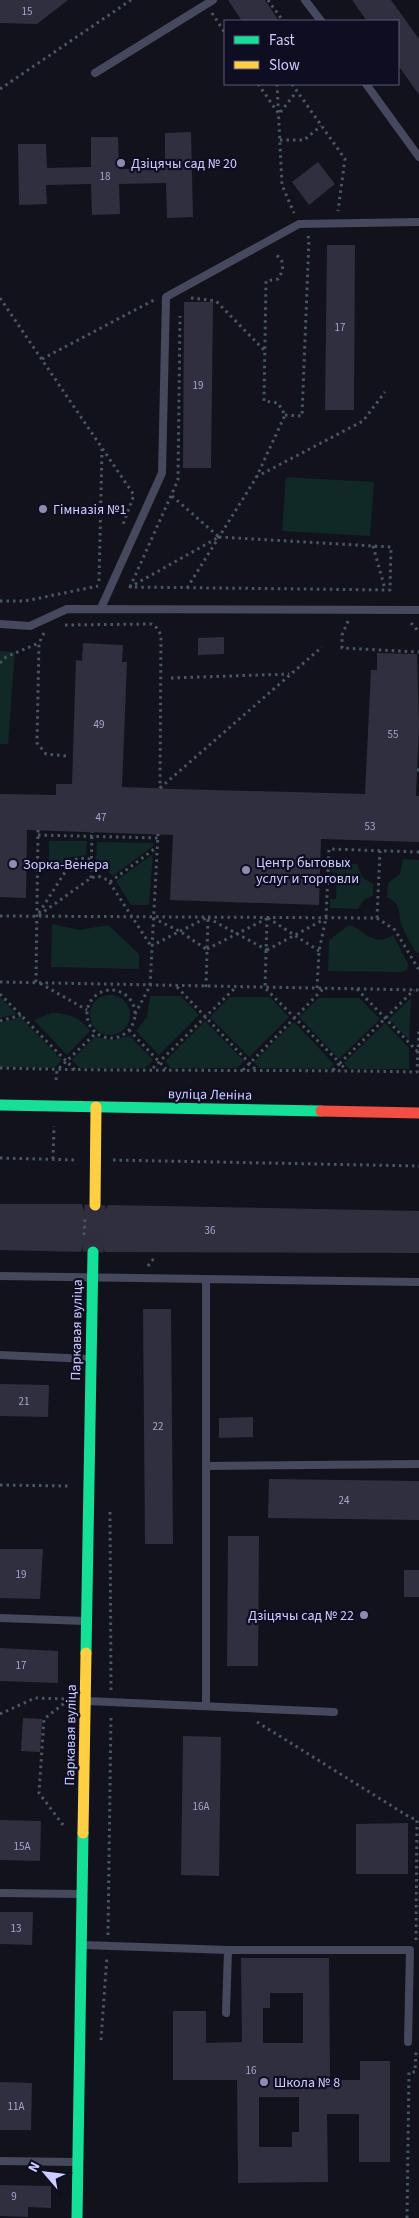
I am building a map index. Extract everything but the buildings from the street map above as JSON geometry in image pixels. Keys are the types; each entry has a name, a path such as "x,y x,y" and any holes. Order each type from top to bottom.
{"street":[{"name":"вуліца Леніна","path":"0,1105 419,1113"},
{"path":"94,1205 96,1107"},
{"name":"Паркавая вуліца","path":"76,2218 92,1252"}],"lane":[{"path":"305,0 320,20"},
{"path":"96,73 210,2"},
{"path":"367,85 419,156"},
{"path":"101,608 162,473 166,297 301,224 419,222"},
{"path":"0,624 30,626 66,609 419,610"},
{"path":"0,1276 419,1282"},
{"path":"206,1279 206,1706"},
{"path":"0,1355 91,1359"},
{"path":"206,1466 419,1464"},
{"path":"0,1618 86,1621"},
{"path":"85,1701 334,1712"},
{"path":"0,1893 82,1894"},
{"path":"81,1945 228,1950 410,1950 408,2042"},
{"path":"226,2013 228,1950"},
{"path":"0,2161 77,2162"}],"path":[{"path":"0,89 131,0"},
{"path":"268,0 283,20"},
{"path":"210,2 224,31"},
{"path":"259,85 278,114"},
{"path":"277,85 282,185 309,239 302,416 285,415"},
{"path":"293,85 345,159 337,224"},
{"path":"278,114 297,91"},
{"path":"280,140 304,140 321,126"},
{"path":"266,254 276,254 283,265 278,279 266,281 264,401 278,403 285,415"},
{"path":"193,294 185,298 216,300 265,351"},
{"path":"0,298 134,495"},
{"path":"42,359 157,298"},
{"path":"130,587 178,480 180,314"},
{"path":"256,478 363,421 384,392"},
{"path":"187,588 256,478 285,415"},
{"path":"0,601 24,601 99,586 102,448"},
{"path":"172,496 219,537"},
{"path":"219,537 391,547 390,590 130,587 219,537"},
{"path":"372,546 385,590"},
{"path":"58,625 151,624 157,628 161,636 160,788 322,647"},
{"path":"50,627 44,632 39,643 37,743 46,754 66,756"},
{"path":"0,663 6,657 39,643"},
{"path":"342,648 419,652"},
{"path":"171,678 290,674"},
{"path":"36,981 38,830"},
{"path":"91,878 92,834"},
{"path":"38,835 158,836 152,918 150,986 129,1030 109,1038 96,1033 88,1023 87,1010 94,996 108,987"},
{"path":"110,882 158,847"},
{"path":"318,988 318,951 326,918 329,849 419,852"},
{"path":"377,918 380,851"},
{"path":"38,916 72,861 79,858 91,859"},
{"path":"38,916 91,878 104,877 110,882 151,946"},
{"path":"0,916 377,918 395,930 419,970"},
{"path":"152,918 181,932 206,949"},
{"path":"151,946 208,918"},
{"path":"208,918 267,950"},
{"path":"206,987 208,918"},
{"path":"206,949 267,918"},
{"path":"267,918 318,951"},
{"path":"267,918 265,988 347,1070"},
{"path":"267,950 326,918"},
{"path":"36,981 87,1010"},
{"path":"0,982 36,981 108,987 176,986 419,990"},
{"path":"176,986 256,1070"},
{"path":"108,987 124,993 134,1006 135,1014"},
{"path":"152,1069 236,987"},
{"path":"242,1070 324,988"},
{"path":"357,989 418,1051"},
{"path":"332,1070 414,990"},
{"path":"0,994 76,1071"},
{"path":"0,1020 21,1015"},
{"path":"0,1068 76,1071 166,1069 416,1072 419,1028"},
{"path":"129,1030 166,1069"},
{"path":"56,1080 57,1070 96,1033"},
{"path":"53,1159 54,1126"},
{"path":"0,1158 419,1166"},
{"path":"69,1496 70,1476"},
{"path":"0,1486 69,1486"},
{"path":"101,2045 107,1945 112,1702 110,1505"},
{"path":"68,1690 69,1699"},
{"path":"0,1714 35,1698 69,1699"},
{"path":"63,1831 63,1822 39,1793 44,1718 69,1699"},
{"path":"233,1707 411,1818 419,1819"}],"green space":[{"path":"286,477 374,482 370,536 282,531"},
{"path":"0,651 15,652 8,744 0,744"},
{"path":"49,841 87,841 86,855 71,857 64,868 49,868"},
{"path":"97,842 153,843 153,846 113,876 96,862"},
{"path":"153,854 149,905 131,905 116,881"},
{"path":"403,859 419,860 419,953 415,951 403,929 398,907 393,900 387,897 388,883 400,874"},
{"path":"332,864 357,864 362,877 373,884 373,896 364,900 358,909 330,908 330,899 336,899 337,873 331,872"},
{"path":"52,924 80,930 108,925 139,954 139,969 51,967"},
{"path":"349,925 375,939 386,939 393,935 408,964 407,970 402,972 328,971 329,940"},
{"path":"110,995 121,998 127,1004 130,1015 127,1026 121,1032 110,1035 99,1032 93,1026 90,1015 93,1004 99,998"},
{"path":"150,996 181,996 199,1015 159,1055 136,1031 147,1017"},
{"path":"0,997 16,1014 0,1018"},
{"path":"230,997 270,997 289,1017 249,1057 210,1017"},
{"path":"319,998 359,998 380,1019 339,1059 299,1017"},
{"path":"411,998 409,1040 389,1019"},
{"path":"52,1013 74,1017 90,1031 67,1055 34,1020"},
{"path":"20,1017 62,1060 54,1068 0,1067 0,1023"},
{"path":"205,1021 244,1061 237,1068 171,1068 165,1061"},
{"path":"294,1022 334,1064 329,1069 260,1068 254,1062"},
{"path":"385,1023 409,1048 409,1069 349,1069 344,1063"},
{"path":"130,1036 153,1060 145,1068 80,1068 72,1060 95,1037 113,1040"}],"tunnel":[{"path":"93,1252 95,1205"}],"traffic: fast":[{"path":"0,1105 321,1111"},
{"path":"86,1653 93,1252"},
{"path":"77,2218 83,1833"}],"traffic: slow":[{"path":"95,1205 96,1107"},
{"path":"83,1833 86,1653"}],"traffic: jam":[{"path":"321,1111 419,1113"}],"place":[{"name":"Дзіцячы сад № 20","path":"121,163"},
{"name":"Гімназія №1","path":"43,509"},
{"name":"Зорка-Венера","path":"13,864"},
{"name":"Центр бытовых услуг и торговли","path":"246,870"},
{"name":"Дзіцячы сад № 22","path":"364,1615"},
{"name":"Школа № 8","path":"264,2082"}]}
